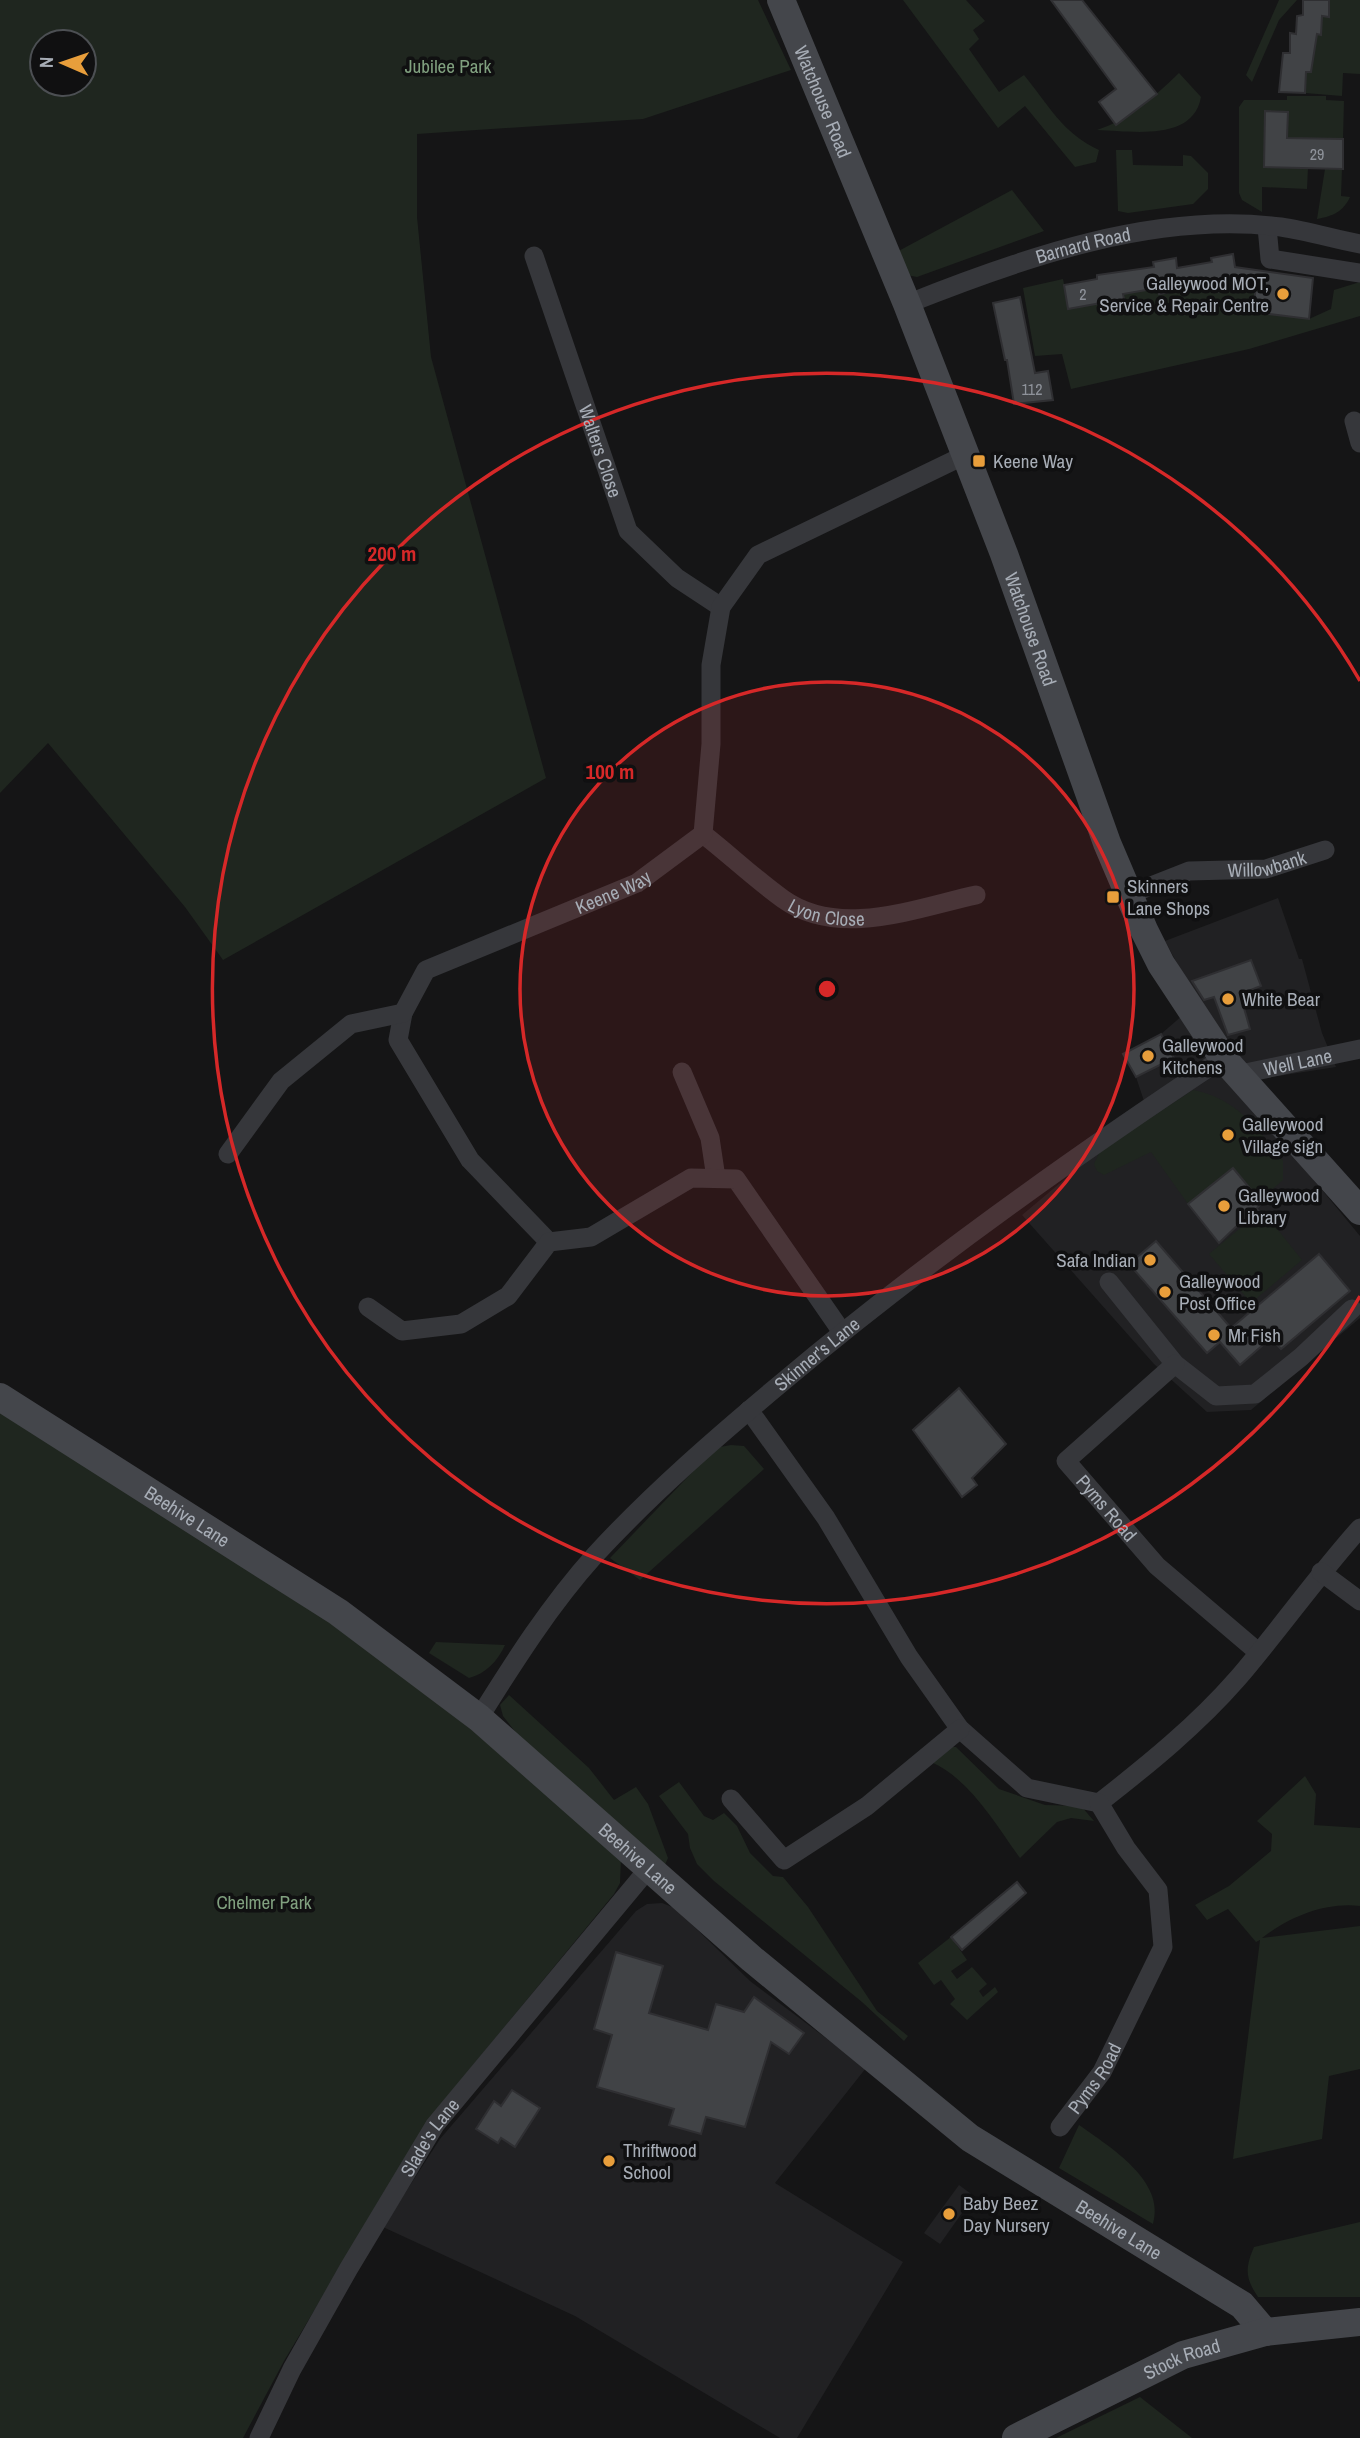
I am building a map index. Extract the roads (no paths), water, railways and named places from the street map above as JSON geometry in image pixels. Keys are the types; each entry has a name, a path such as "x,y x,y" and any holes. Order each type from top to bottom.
{"main road":[{"name":"Watchouse Road","path":"781,0 907,304 1128,895 1161,964 1229,1066 1360,1211"},
{"name":"Beehive Lane","path":"0,1397 338,1612 479,1718 752,1959 970,2138 1242,2305 1265,2332"},
{"name":"Stock Road","path":"1016,2438 1183,2355 1265,2332 1360,2322"}],"street":[{"name":"Barnard Road","path":"907,304 1027,258 1114,236 1218,224 1268,227 1360,244"},
{"path":"1268,227 1270,259 1360,273"},
{"name":"Walters Close","path":"534,256 628,531 677,578 721,607"},
{"path":"1354,421 1360,443"},
{"path":"703,834 711,744 711,666 721,607 758,555 965,455"},
{"name":"Lyon Close","path":"703,834 783,900 818,917 869,919 976,895"},
{"name":"Keene Way","path":"549,1242 471,1160 398,1040 403,1013 426,970 637,883 703,834"},
{"name":"Willowbank","path":"1128,895 1182,873 1266,869 1325,850"},
{"path":"228,1154 281,1080 351,1024 403,1013"},
{"name":"Well Lane","path":"1229,1066 1360,1049"},
{"name":"Skinner's Lane","path":"479,1718 528,1640 594,1556 665,1485 749,1410 842,1332 1071,1159 1229,1066"},
{"path":"682,1072 710,1139 716,1178"},
{"path":"369,1307 402,1331 461,1324 508,1296 549,1242 591,1237 691,1178 737,1179 842,1332"},
{"path":"1110,1282 1175,1364 1216,1396 1255,1394 1301,1357 1352,1309"},
{"name":"Pyms Road","path":"1175,1364 1066,1461 1157,1566 1258,1652"},
{"path":"749,1410 826,1518 909,1657 960,1729 1027,1788 1100,1803 1171,1747 1237,1678 1321,1572 1360,1528"},
{"path":"1321,1572 1360,1601"},
{"path":"731,1799 784,1860 867,1806 960,1729"},
{"name":"Pyms Road","path":"1060,2127 1102,2072 1163,1947 1158,1890 1126,1848 1100,1803"},
{"name":"Slade's Lane","path":"259,2438 323,2313 435,2125 649,1868"}],"place":[{"name":"Galleywood MOT, Service & Repair Centre","path":"1283,294"},
{"name":"Keene Way","path":"979,461"},
{"name":"Skinners Lane Shops","path":"1113,897"},
{"name":"White Bear","path":"1228,999"},
{"name":"Galleywood Kitchens","path":"1148,1056"},
{"name":"Galleywood Village sign","path":"1228,1135"},
{"name":"Galleywood Library","path":"1224,1206"},
{"name":"Safa Indian","path":"1150,1260"},
{"name":"Galleywood Post Office","path":"1165,1292"},
{"name":"Mr Fish","path":"1214,1335"},
{"name":"Thriftwood School","path":"609,2161"},
{"name":"Baby Beez Day Nursery","path":"949,2214"}],"park label":[{"name":"Jubilee Park","path":"448,66"},
{"name":"Chelmer Park","path":"264,1902"}]}
